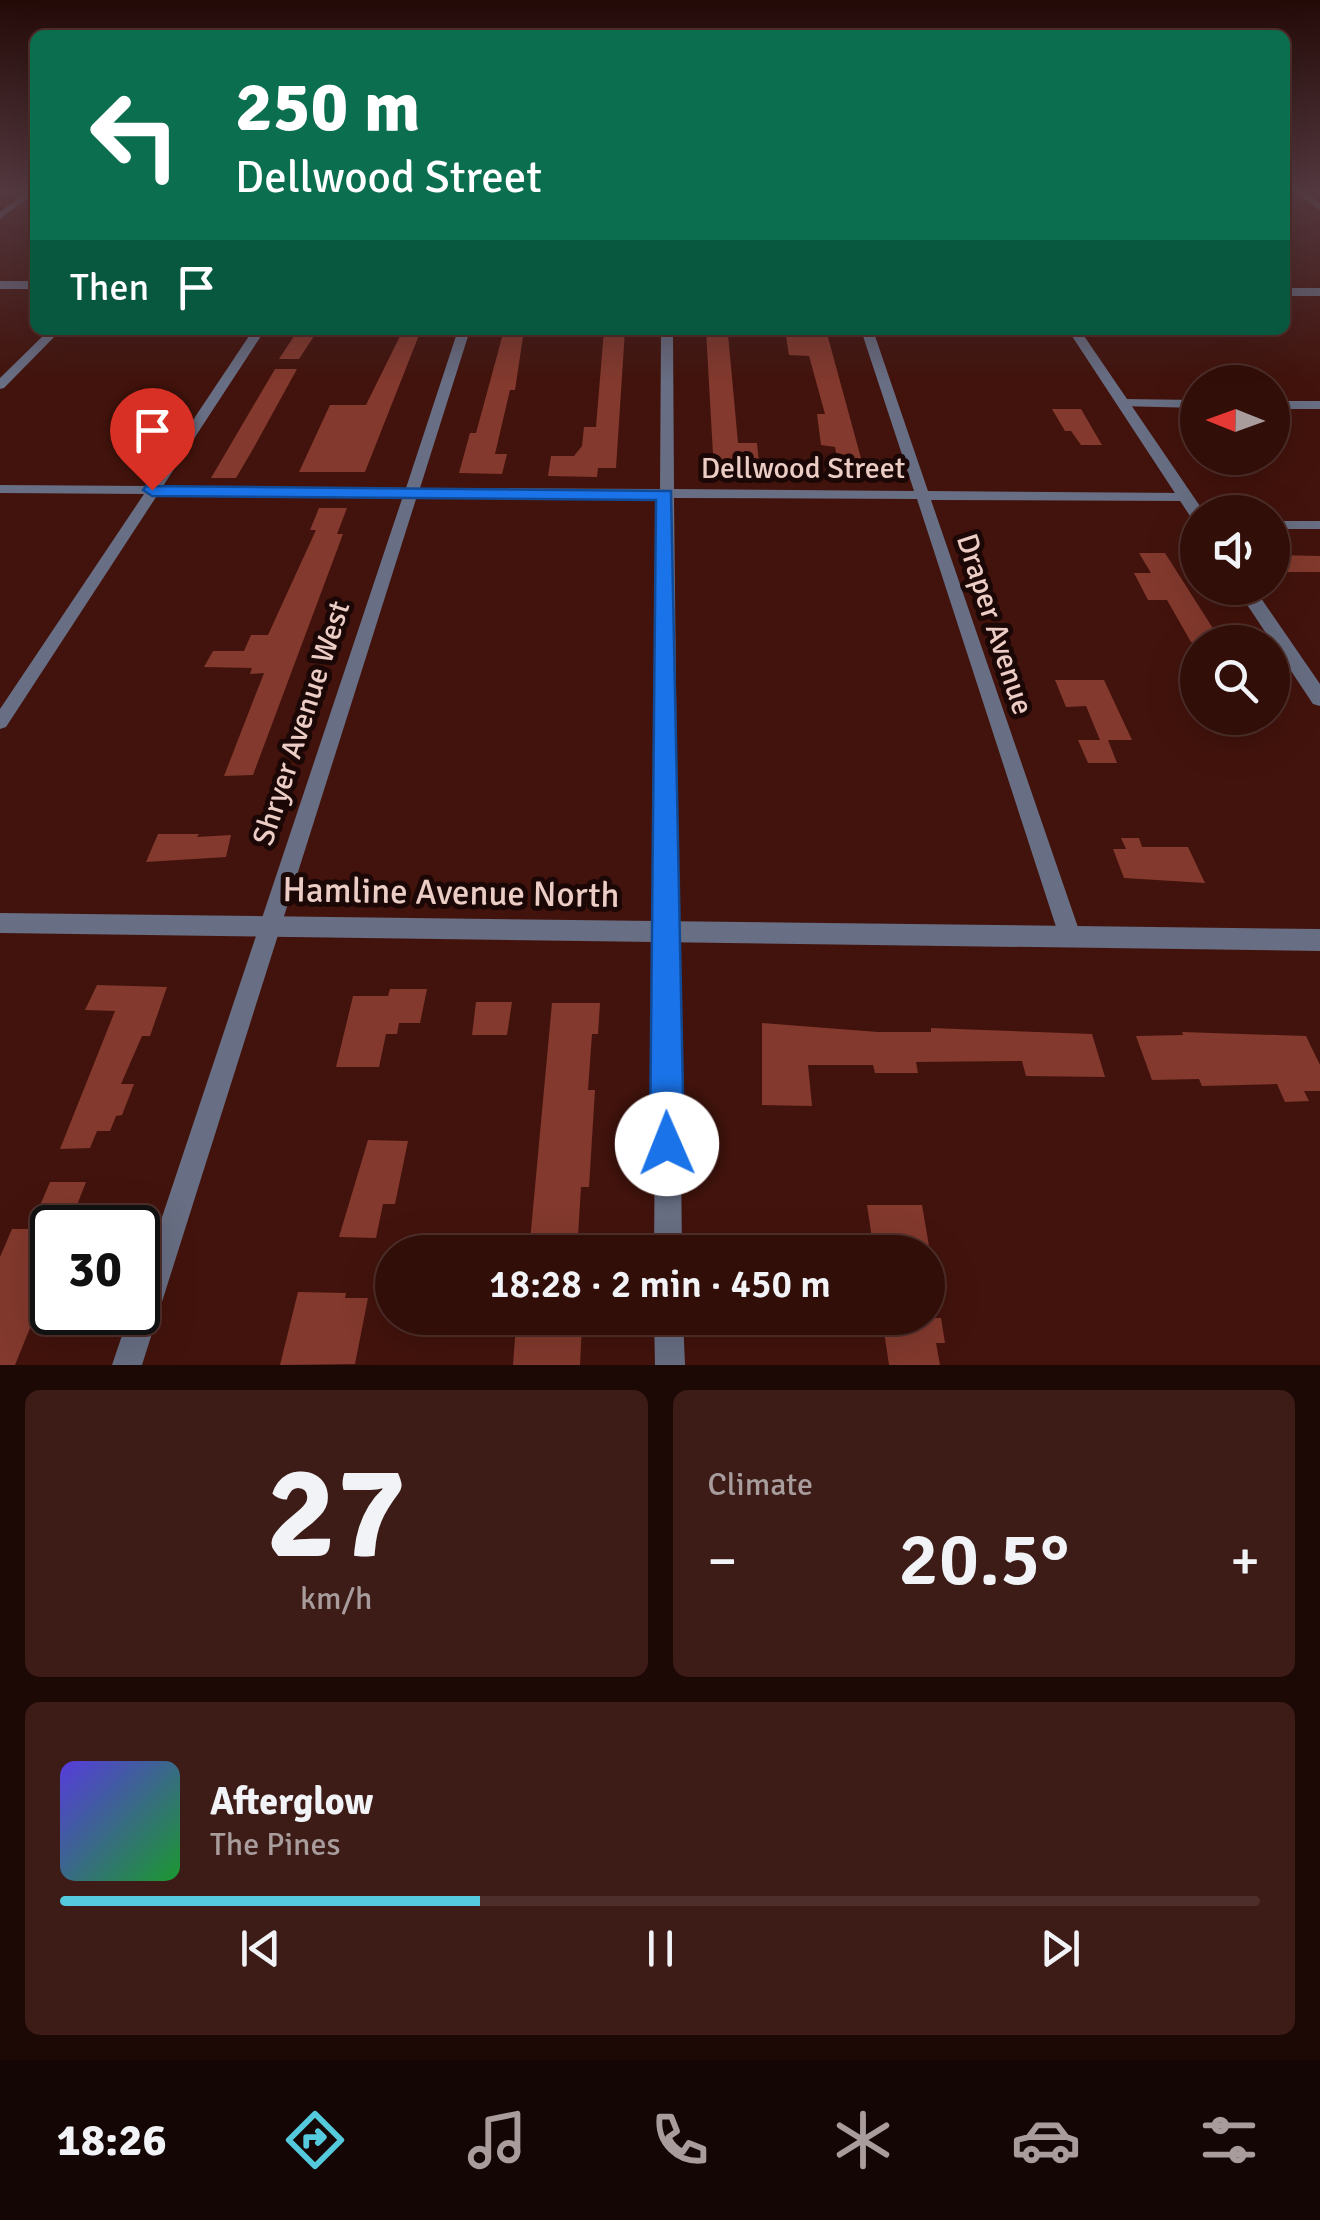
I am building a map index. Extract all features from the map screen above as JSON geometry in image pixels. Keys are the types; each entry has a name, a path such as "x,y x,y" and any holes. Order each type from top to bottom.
{"street":[{"path":"0,284 30,285"},
{"path":"1290,292 1320,292"},
{"path":"0,385 50,335"},
{"path":"0,723 255,335"},
{"name":"Shryer Avenue West","path":"127,1365 408,492 462,335"},
{"path":"667,335 668,1235"},
{"name":"Draper Avenue","path":"870,335 1070,936"},
{"path":"1077,335 1184,495"},
{"path":"1123,403 1180,404"},
{"path":"1290,405 1320,405"},
{"name":"Dellwood Street","path":"0,489 1180,497"},
{"path":"1290,525 1320,525"},
{"path":"1257,605 1318,694"},
{"name":"Hamline Avenue North","path":"0,923 1320,940"},
{"path":"669,1335 670,1365"}],"building":[{"path":"295,335 315,335 299,359 279,359"},
{"path":"401,335 419,335 365,472 299,472 330,405 366,405"},
{"path":"503,335 523,335 515,390 510,390 495,454 507,454 502,474 459,473 470,433 476,433"},
{"path":"604,335 625,335 616,468 598,468 597,477 548,476 551,456 574,456 582,446 584,427 596,427"},
{"path":"706,335 728,335 738,443 757,443 760,472 714,472"},
{"path":"786,335 827,335 865,473 857,473 859,481 842,481 835,447 821,445 817,414 825,414 809,356 789,355"},
{"path":"275,369 297,369 236,478 211,478"},
{"path":"1052,409 1081,409 1102,445 1081,445 1071,431 1065,431"},
{"path":"319,508 347,508 337,534 343,534 253,775 224,776 264,673 250,674 252,668 204,667 213,651 244,651 251,635 268,635 316,530 310,530"},
{"path":"1139,553 1165,553 1180,577 1180,605 1198,605 1211,625 1181,625 1167,600 1148,600 1134,573 1151,573"},
{"path":"1290,555 1320,556 1320,572 1290,572"},
{"path":"1055,680 1104,680 1132,740 1100,740 1086,706 1066,707"},
{"path":"1078,740 1108,740 1117,763 1088,763"},
{"path":"158,834 231,835 226,857 146,862"},
{"path":"1121,838 1139,838 1142,847 1188,847 1205,883 1124,878 1113,849 1126,849"},
{"path":"97,985 167,987 150,1036 142,1036 121,1084 134,1084 122,1115 116,1116 110,1131 97,1131 90,1148 60,1149 115,1011 85,1010"},
{"path":"390,989 427,989 420,1023 399,1023 397,1034 386,1034 379,1067 336,1067 353,996 388,996"},
{"path":"476,1002 512,1002 507,1035 472,1035"},
{"path":"552,1003 600,1003 598,1034 592,1034 588,1090 595,1090 589,1187 581,1187 578,1235 531,1235"},
{"path":"762,1023 878,1032 931,1032 931,1028 1092,1034 1105,1077 1026,1076 1022,1061 916,1062 918,1073 875,1073 873,1065 808,1065 812,1106 762,1105"},
{"path":"1182,1032 1306,1036 1320,1065 1320,1091 1304,1091 1309,1101 1285,1102 1277,1084 1202,1086 1199,1079 1152,1080 1136,1036 1183,1035"},
{"path":"368,1140 408,1141 395,1204 383,1204 375,1238 339,1237"},
{"path":"50,1182 86,1182 77,1205 40,1205"},
{"path":"867,1205 922,1205 927,1235 871,1235"},
{"path":"12,1229 30,1229 30,1328 15,1365 0,1365 0,1257"},
{"path":"298,1292 346,1293 345,1298 368,1298 355,1364 280,1365"},
{"path":"515,1335 582,1335 580,1365 513,1365"},
{"path":"885,1335 944,1335 945,1343 936,1343 940,1365 889,1365"}],"route":[{"path":"152,490 665,495 667,1144"}]}
